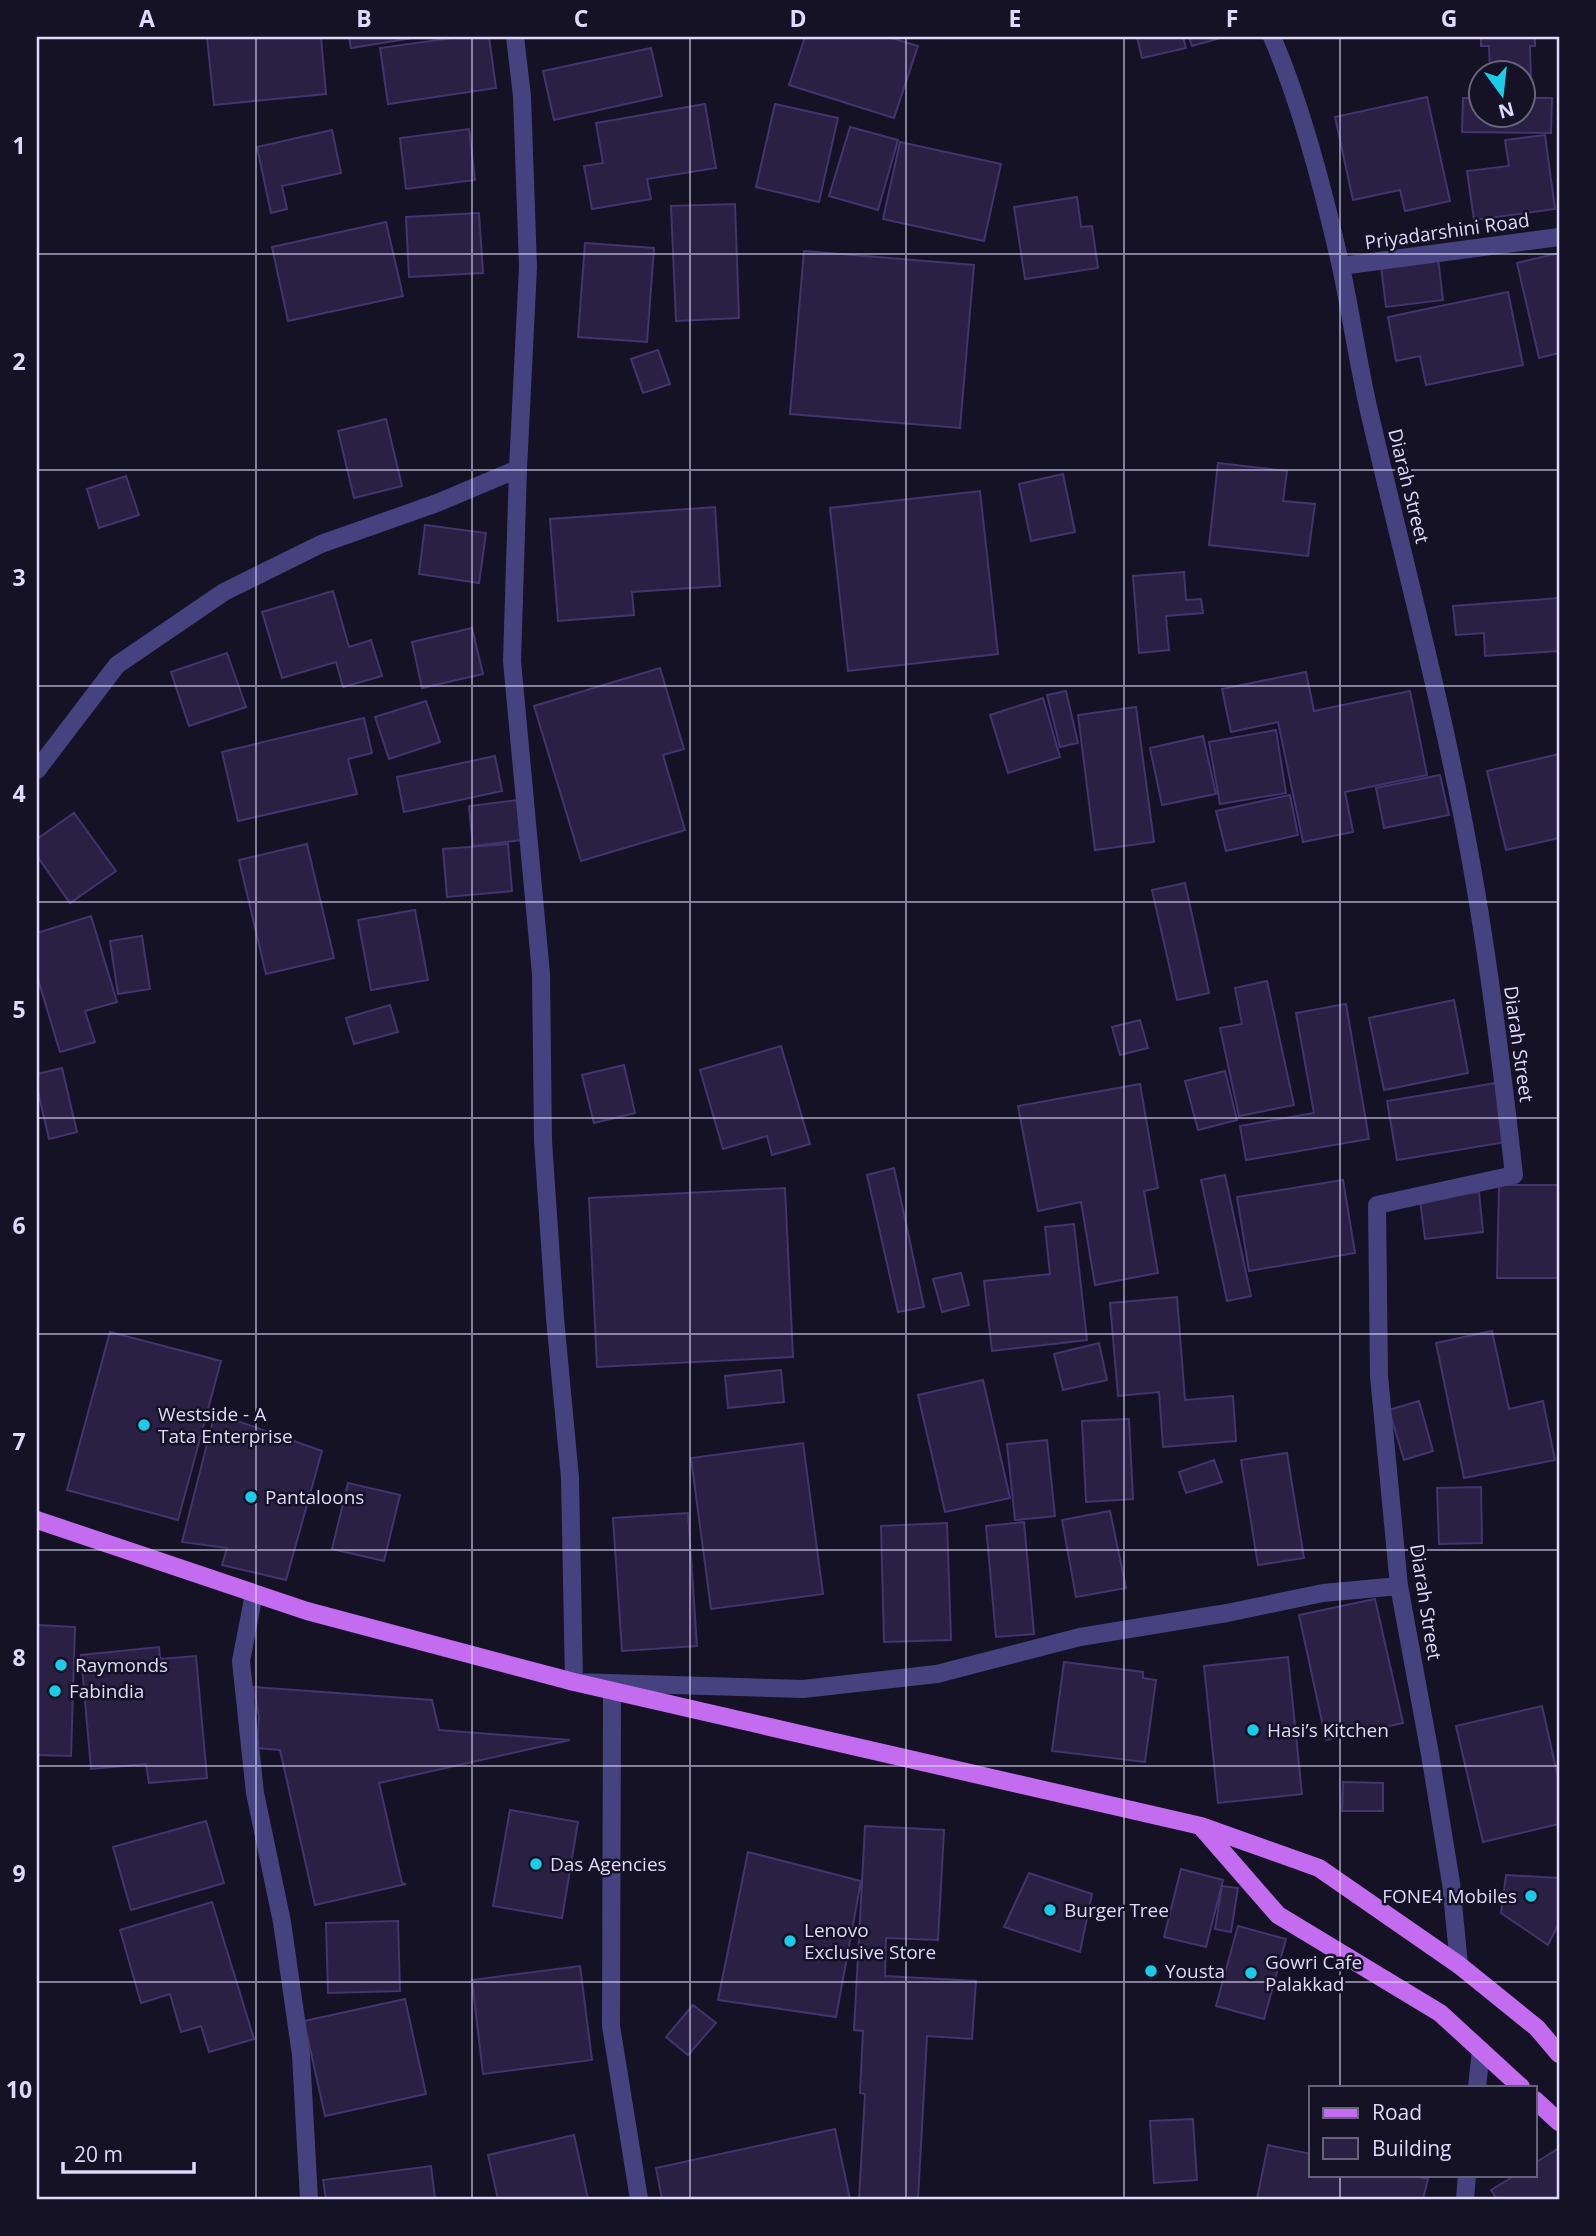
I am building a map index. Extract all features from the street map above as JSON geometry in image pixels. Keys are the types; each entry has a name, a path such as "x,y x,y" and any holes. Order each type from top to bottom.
{"main road":[{"path":"37,1520 254,1594 574,1682 1201,1826 1319,1868 1460,1965 1537,2028 1559,2054"},
{"path":"1201,1826 1278,1915 1440,2013 1520,2086"},
{"path":"1536,2101 1559,2122"}],"street":[{"path":"515,37 522,96 528,267 512,661 541,974 543,1141 555,1318 570,1478 574,1682 803,1689 937,1674 1080,1637 1227,1613 1323,1593 1399,1586"},
{"name":"Diarah Street","path":"1272,37 1284,66 1317,174 1340,266 1368,408 1428,654 1474,878 1499,1045 1514,1175 1377,1205 1379,1376 1399,1586 1433,1767 1451,1883 1460,1965"},
{"name":"Priyadarshini Road","path":"1340,266 1559,237"},
{"path":"37,770 117,665 224,592 321,544 437,503 518,469"},
{"path":"254,1594 241,1661 255,1793 282,1922 301,2055 309,2199"},
{"path":"612,1690 611,2026 639,2199"},
{"path":"1477,2086 1481,2050"},
{"path":"1465,2199 1467,2176"}],"building":[{"path":"207,37 321,37 326,94 214,105"},
{"path":"349,37 419,37 351,48"},
{"path":"459,37 489,37 496,88 388,104 380,48"},
{"path":"805,37 888,37 918,46 894,118 789,85"},
{"path":"1137,37 1183,37 1186,48 1142,58"},
{"path":"1189,37 1224,37 1192,46"},
{"path":"1481,37 1535,37 1535,46 1530,46 1530,60 1490,60 1489,46 1481,46"},
{"path":"651,48 662,96 554,120 543,71"},
{"path":"1427,97 1450,201 1405,211 1400,190 1353,200 1335,117"},
{"path":"1463,98 1466,98 1466,130 1536,130 1536,98 1552,98 1551,133 1462,132"},
{"path":"705,104 716,168 647,179 651,199 592,209 584,166 603,163 596,123"},
{"path":"775,104 838,118 819,202 756,187"},
{"path":"850,127 898,140 878,210 829,196"},
{"path":"469,129 475,180 406,189 400,138"},
{"path":"332,130 341,173 282,186 287,209 271,213 257,147"},
{"path":"1545,135 1555,209 1474,220 1467,171 1509,166 1505,140"},
{"path":"900,142 1001,164 984,241 883,219"},
{"path":"1077,197 1081,227 1092,226 1098,268 1025,279 1014,207"},
{"path":"735,204 739,318 676,321 671,206"},
{"path":"479,213 483,273 409,277 406,217"},
{"path":"386,222 403,296 288,321 272,247"},
{"path":"585,243 654,248 647,342 578,337"},
{"path":"804,251 974,265 960,428 790,414"},
{"path":"1559,253 1559,353 1539,358 1517,263"},
{"path":"1438,258 1443,300 1386,307 1381,266"},
{"path":"1508,292 1523,365 1426,385 1420,356 1396,361 1388,317"},
{"path":"658,350 670,384 643,393 631,359"},
{"path":"386,419 402,486 354,498 338,431"},
{"path":"1218,463 1287,471 1283,501 1315,504 1308,556 1209,545"},
{"path":"1063,474 1075,532 1031,541 1019,484"},
{"path":"126,476 139,515 99,528 87,489"},
{"path":"980,491 998,654 848,671 830,508"},
{"path":"715,507 720,586 632,592 634,615 558,621 550,519"},
{"path":"425,525 486,533 479,583 419,574"},
{"path":"1184,572 1186,600 1201,599 1203,613 1166,616 1169,650 1139,653 1133,576"},
{"path":"333,591 349,647 371,640 382,676 343,687 336,662 282,678 262,612"},
{"path":"1559,598 1559,651 1485,656 1484,633 1456,635 1453,606"},
{"path":"472,628 483,674 422,688 412,642"},
{"path":"227,653 246,707 189,726 171,672"},
{"path":"660,668 684,749 663,755 685,830 581,861 534,706"},
{"path":"1306,672 1314,711 1410,691 1427,775 1345,792 1353,832 1303,842 1278,722 1231,732 1222,689"},
{"path":"1066,691 1078,743 1060,747 1047,695"},
{"path":"1043,698 1060,757 1008,773 990,715"},
{"path":"426,701 440,742 389,759 375,717"},
{"path":"1136,707 1154,842 1095,850 1078,715"},
{"path":"364,718 372,753 348,759 357,794 238,821 222,752"},
{"path":"1276,730 1286,793 1220,804 1209,742"},
{"path":"1203,736 1216,794 1162,805 1150,748"},
{"path":"1559,754 1559,838 1506,850 1487,771"},
{"path":"495,756 502,791 404,812 397,777"},
{"path":"1440,775 1449,815 1384,828 1376,788"},
{"path":"1290,795 1298,835 1226,851 1216,811"},
{"path":"518,800 522,840 473,846 469,806"},
{"path":"74,813 116,871 70,903 37,856 37,839"},
{"path":"307,844 334,958 266,974 239,860"},
{"path":"508,844 512,891 447,897 443,849"},
{"path":"1185,883 1209,993 1177,1000 1152,890"},
{"path":"415,910 428,980 371,990 358,920"},
{"path":"91,916 117,1002 85,1011 95,1042 60,1052 37,976 37,933"},
{"path":"142,936 150,989 118,994 110,941"},
{"path":"1267,981 1294,1105 1239,1116 1220,1028 1242,1024 1235,988"},
{"path":"1454,1000 1468,1073 1384,1090 1369,1018"},
{"path":"1346,1004 1369,1139 1246,1160 1240,1126 1314,1113 1296,1013"},
{"path":"390,1005 398,1032 354,1044 346,1018"},
{"path":"1140,1020 1148,1048 1120,1055 1112,1027"},
{"path":"781,1046 810,1144 772,1155 767,1136 723,1149 700,1070"},
{"path":"624,1065 635,1113 594,1123 582,1075"},
{"path":"62,1068 77,1132 49,1139 37,1087 37,1074"},
{"path":"1225,1071 1237,1120 1198,1130 1185,1081"},
{"path":"1496,1083 1506,1142 1397,1160 1387,1101"},
{"path":"1140,1084 1158,1188 1144,1191 1158,1273 1095,1285 1081,1202 1038,1211 1018,1106"},
{"path":"894,1168 924,1307 898,1312 867,1175"},
{"path":"1225,1175 1251,1296 1227,1301 1201,1180"},
{"path":"1343,1180 1355,1253 1249,1271 1237,1197"},
{"path":"1499,1185 1559,1185 1559,1278 1497,1278"},
{"path":"785,1188 793,1357 597,1367 589,1198"},
{"path":"1479,1192 1483,1232 1425,1239 1420,1200"},
{"path":"1074,1224 1087,1340 992,1351 984,1281 1050,1274 1045,1227"},
{"path":"961,1273 969,1305 942,1312 933,1279"},
{"path":"1177,1297 1185,1400 1233,1396 1236,1441 1163,1447 1159,1392 1118,1396 1110,1303"},
{"path":"1492,1331 1509,1409 1543,1401 1555,1460 1464,1478 1436,1343"},
{"name":"Westside - A Tata Enterprise","path":"110,1332 221,1361 178,1520 67,1490"},
{"path":"1099,1343 1107,1380 1063,1390 1054,1354"},
{"path":"781,1370 784,1402 728,1408 725,1376"},
{"path":"983,1380 1010,1498 945,1512 918,1395"},
{"path":"1419,1401 1433,1451 1404,1460 1389,1410"},
{"name":"Pantaloons","path":"215,1413 322,1451 286,1580 222,1565 227,1548 182,1542"},
{"path":"1129,1419 1133,1499 1086,1502 1082,1421"},
{"path":"1047,1440 1055,1516 1015,1520 1007,1444"},
{"path":"803,1443 823,1594 711,1609 691,1458"},
{"path":"1287,1453 1304,1558 1258,1565 1241,1460"},
{"path":"1214,1460 1222,1482 1186,1493 1179,1472"},
{"path":"348,1483 400,1495 384,1561 332,1549"},
{"path":"1481,1487 1482,1543 1439,1544 1437,1488"},
{"path":"1110,1511 1126,1588 1076,1597 1062,1520"},
{"path":"688,1513 697,1646 622,1651 613,1518"},
{"path":"1024,1522 1034,1634 996,1637 986,1526"},
{"path":"947,1523 951,1640 884,1642 881,1526"},
{"path":"1375,1599 1403,1723 1326,1740 1299,1615"},
{"name":"Fabindia","path":"37,1625 75,1627 71,1756 37,1755"},
{"path":"159,1647 160,1659 196,1656 207,1778 149,1783 146,1764 91,1769 81,1655"},
{"name":"Hasi’s Kitchen","path":"1288,1657 1302,1794 1218,1803 1204,1666"},
{"path":"1064,1662 1143,1672 1143,1678 1156,1680 1145,1762 1052,1751"},
{"path":"253,1687 432,1700 439,1730 570,1740 379,1783 402,1883 406,1884 315,1905 280,1750 257,1748 259,1716"},
{"path":"1542,1706 1559,1782 1559,1824 1483,1842 1456,1726"},
{"path":"1343,1782 1383,1783 1383,1811 1342,1811"},
{"name":"Das Agencies","path":"510,1810 578,1822 562,1918 493,1906"},
{"path":"206,1821 224,1883 131,1910 113,1847"},
{"path":"865,1826 944,1830 938,1940 886,1938 885,1976 976,1981 972,2039 927,2036 918,2199 859,2199 865,2094 860,2093 863,2031 854,2030"},
{"name":"Lenovo Exclusive Store","path":"748,1852 861,1881 836,2017 718,2000"},
{"path":"1181,1869 1223,1880 1206,1947 1164,1937"},
{"name":"Burger Tree","path":"1029,1873 1092,1894 1080,1952 1004,1927"},
{"name":"FONE4 Mobiles","path":"1506,1875 1559,1878 1559,1923 1548,1945 1501,1913"},
{"path":"1222,1886 1238,1888 1231,1932 1215,1929"},
{"path":"212,1902 254,2039 209,2052 201,2026 181,2032 170,1994 141,2003 120,1930"},
{"path":"398,1921 400,1991 328,1993 326,1923"},
{"name":"Gowri Cafe Palakkad","path":"1238,1926 1286,1939 1264,2019 1216,2006"},
{"path":"580,1966 592,2060 483,2074 472,1980"},
{"path":"405,1999 426,2094 325,2116 304,2021"},
{"path":"693,2005 716,2023 688,2055 666,2037"},
{"path":"1193,2119 1197,2180 1154,2183 1150,2121"},
{"path":"835,2129 850,2199 662,2199 656,2168"},
{"path":"574,2135 588,2199 498,2199 488,2155"},
{"path":"1268,2145 1309,2154 1309,2176 1414,2176 1428,2179 1423,2199 1257,2199"},
{"path":"1559,2148 1559,2199 1497,2199 1491,2190 1514,2176 1536,2176 1536,2162"},
{"path":"431,2166 435,2199 326,2199 323,2180"}],"place":[{"name":"Westside - A Tata Enterprise","path":"144,1425"},
{"name":"Pantaloons","path":"251,1497"},
{"name":"Raymonds","path":"61,1665"},
{"name":"Fabindia","path":"55,1691"},
{"name":"Hasi’s Kitchen","path":"1253,1730"},
{"name":"Das Agencies","path":"536,1864"},
{"name":"FONE4 Mobiles","path":"1531,1896"},
{"name":"Burger Tree","path":"1050,1910"},
{"name":"Lenovo Exclusive Store","path":"790,1941"},
{"name":"Yousta","path":"1151,1971"},
{"name":"Gowri Cafe Palakkad","path":"1251,1973"}]}
